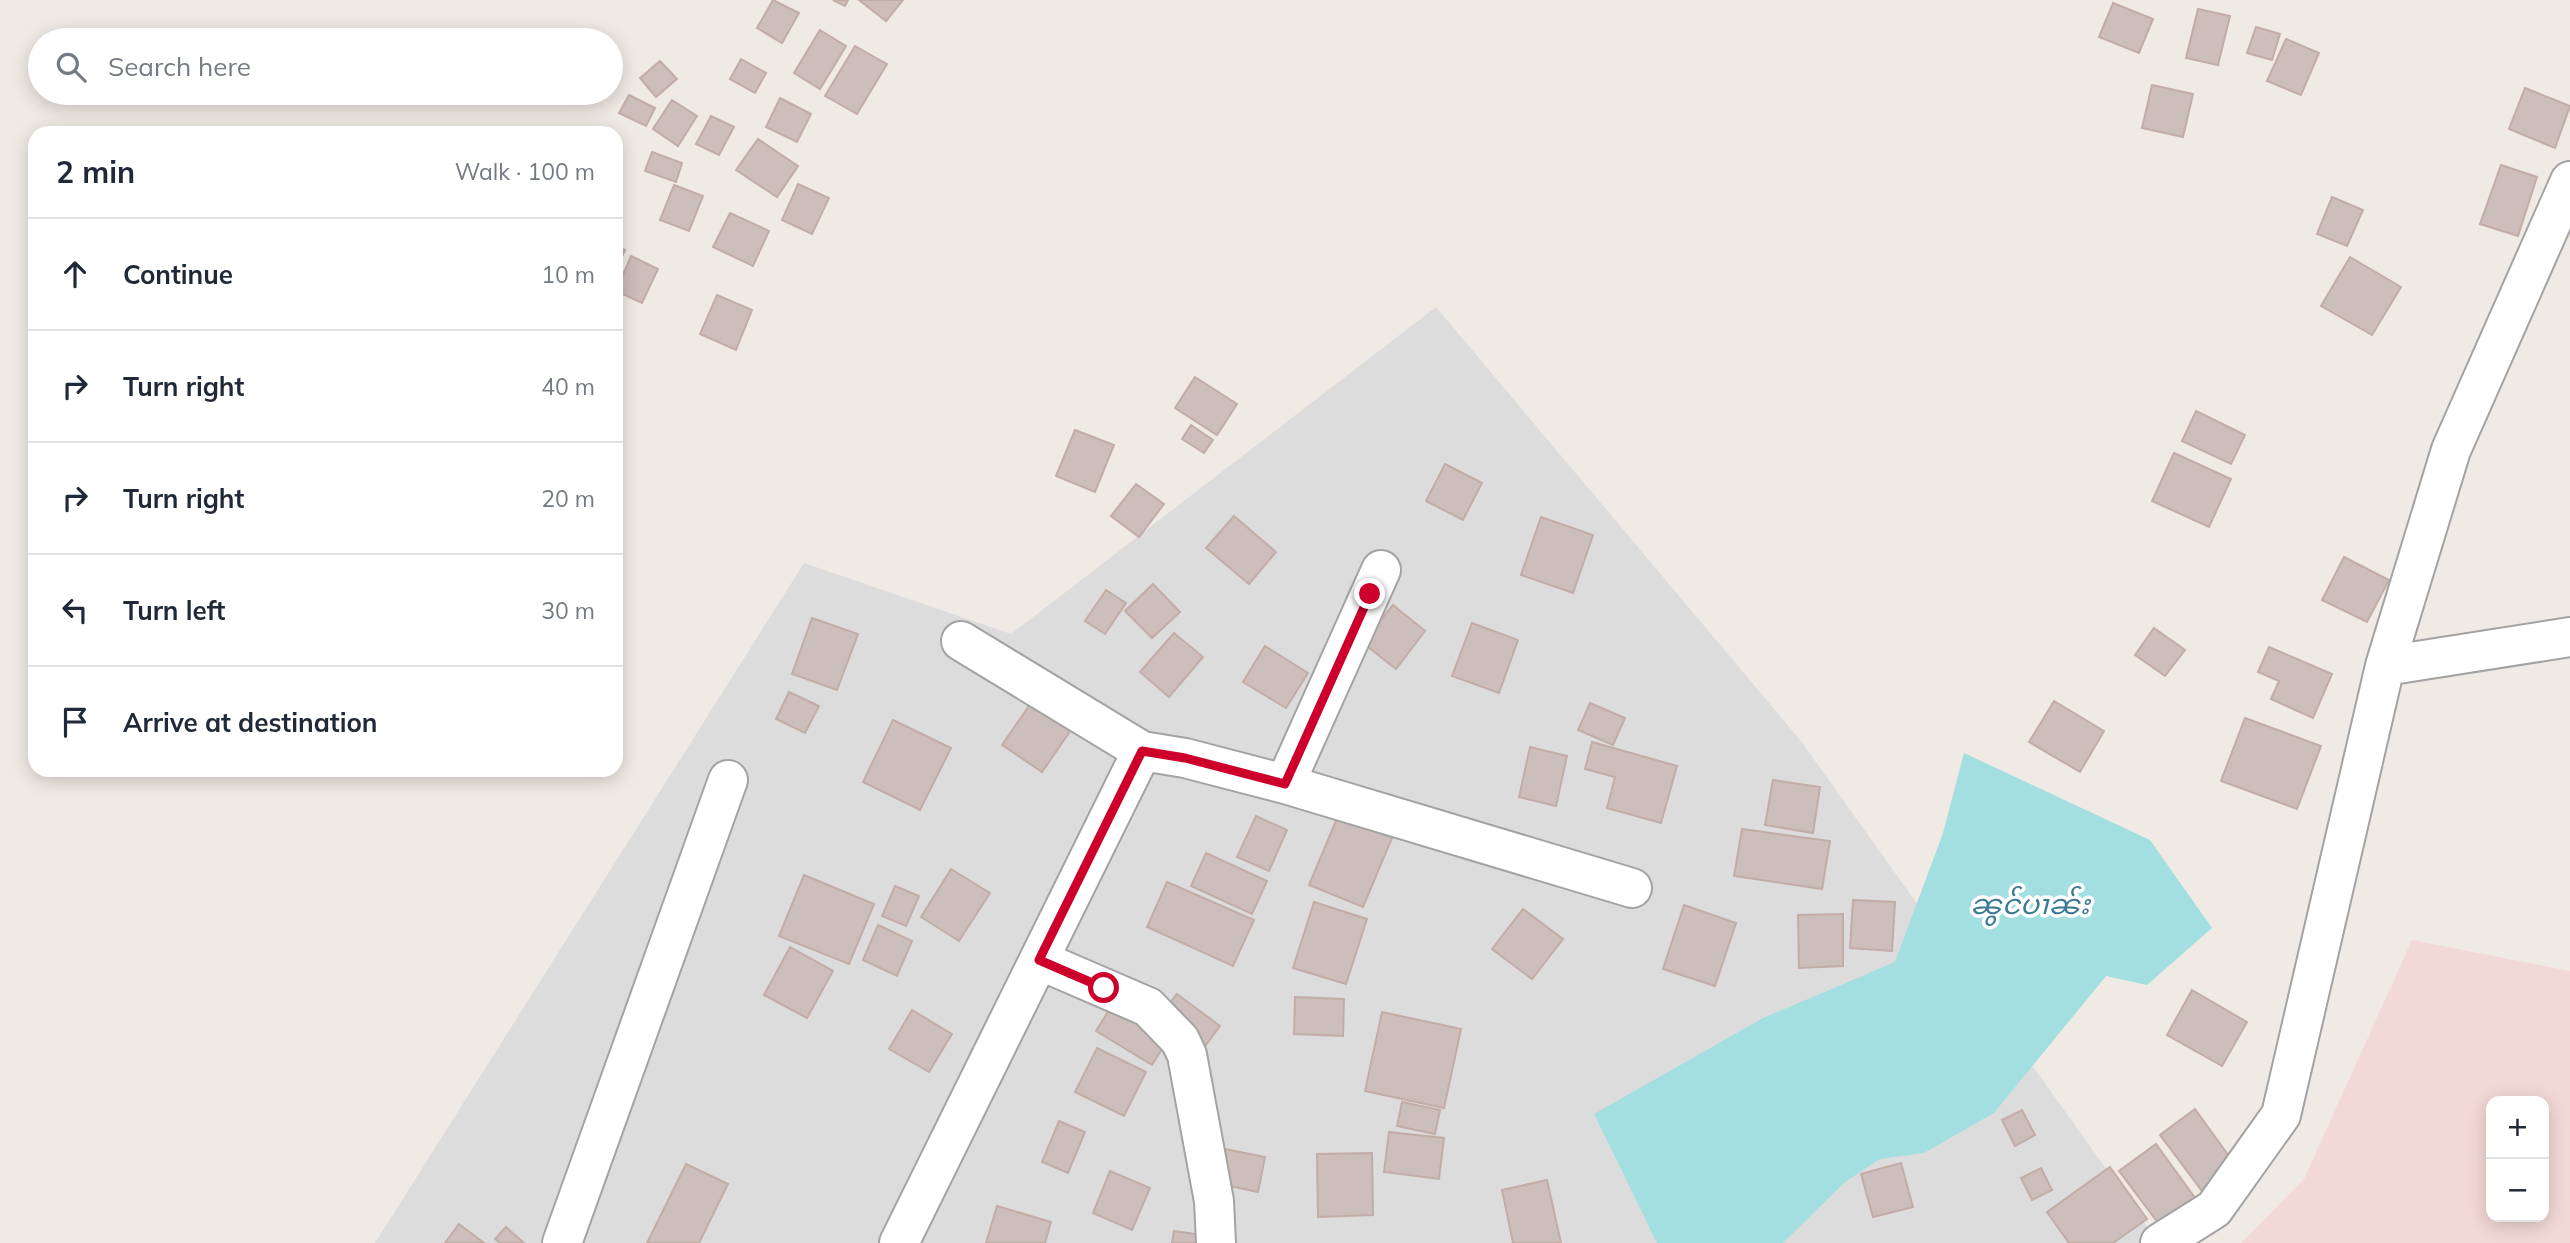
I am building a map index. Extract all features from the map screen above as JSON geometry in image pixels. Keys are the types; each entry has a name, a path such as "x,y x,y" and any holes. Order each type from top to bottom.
{"street":[{"path":"2160,1243 2214,1209 2281,1115 2385,666 2451,450 2570,181"},
{"path":"1285,784 1381,570"},
{"path":"2385,666 2570,637"},
{"path":"961,641 1142,751 1185,758 1285,784 1632,888"},
{"path":"899,1243 1142,751"},
{"path":"562,1243 728,779"},
{"path":"1039,960 1148,1007 1180,1040 1187,1055 1214,1201 1216,1243"}],"shaded area":[{"path":"1436,307 1801,741 2159,1243 375,1243 804,563 1011,634"},
{"path":"2412,940 2570,971 2570,1243 2241,1243 2304,1179"}],"water":[{"name":"ၼွင်ပၢၼ်း","path":"1964,753 2150,840 2212,928 2147,985 2106,976 1994,1113 1924,1153 1880,1159 1845,1182 1783,1243 1657,1243 1594,1114 1763,1018 1895,962 1943,833"}],"building":[{"path":"773,0 799,13 782,43 757,28"},
{"path":"833,0 848,0 845,6"},
{"path":"859,0 903,0 886,21"},
{"path":"2113,3 2153,19 2139,53 2099,37"},
{"path":"2198,9 2230,16 2218,65 2186,58"},
{"path":"2256,27 2280,34 2272,60 2247,53"},
{"path":"820,30 846,46 820,89 794,73"},
{"path":"2286,39 2319,53 2301,95 2267,81"},
{"path":"855,46 887,64 857,114 825,96"},
{"path":"741,59 766,73 755,93 730,79"},
{"path":"660,61 677,79 656,97 640,78"},
{"path":"2152,85 2193,94 2183,137 2142,128"},
{"path":"2525,88 2570,106 2555,148 2509,129"},
{"path":"629,95 655,108 646,126 619,113"},
{"path":"780,98 811,114 797,142 766,127"},
{"path":"672,100 697,116 678,146 653,129"},
{"path":"711,116 734,127 719,155 696,144"},
{"path":"758,139 798,166 777,197 736,170"},
{"path":"652,152 682,163 676,182 645,171"},
{"path":"2501,165 2537,177 2518,236 2480,224"},
{"path":"798,184 829,198 812,234 782,220"},
{"path":"674,185 703,196 689,231 660,220"},
{"path":"2332,197 2363,210 2347,246 2317,234"},
{"path":"730,213 769,231 753,266 713,247"},
{"path":"631,256 658,269 642,303 623,294 623,275"},
{"path":"2350,257 2401,287 2372,335 2321,306"},
{"path":"717,295 752,310 736,350 700,334"},
{"path":"1195,377 1237,404 1217,435 1175,408"},
{"path":"2196,411 2245,435 2231,464 2182,441"},
{"path":"1191,425 1213,440 1204,453 1182,439"},
{"path":"1075,430 1114,445 1095,492 1056,476"},
{"path":"2174,453 2231,479 2209,527 2152,501"},
{"path":"1445,464 1482,483 1463,520 1426,501"},
{"path":"1136,484 1164,504 1139,537 1111,516"},
{"path":"1234,516 1276,552 1249,584 1206,548"},
{"path":"1541,517 1593,535 1573,593 1521,575"},
{"path":"2344,557 2389,580 2367,622 2322,600"},
{"path":"1153,584 1180,612 1152,638 1125,611"},
{"path":"1106,590 1126,603 1105,634 1085,621"},
{"path":"1393,605 1425,631 1396,669 1363,643"},
{"path":"812,618 858,634 837,690 792,674"},
{"path":"1472,623 1518,640 1499,693 1452,676"},
{"path":"2154,628 2185,650 2165,676 2135,655"},
{"path":"1174,633 1203,657 1169,697 1140,672"},
{"path":"1265,646 1308,673 1286,708 1243,682"},
{"path":"2269,647 2332,674 2313,718 2271,699 2279,681 2258,672"},
{"path":"789,692 819,706 805,733 776,719"},
{"path":"2054,701 2104,731 2080,772 2029,742"},
{"path":"1031,703 1071,730 1042,772 1002,745"},
{"path":"1590,703 1625,718 1613,745 1578,730"},
{"path":"2245,718 2321,746 2297,809 2221,781"},
{"path":"893,720 951,748 920,810 863,782"},
{"path":"1592,742 1677,766 1661,823 1607,808 1615,777 1585,769"},
{"path":"1530,747 1567,756 1556,806 1519,797"},
{"path":"1773,780 1820,787 1813,833 1765,825"},
{"path":"1256,816 1287,830 1269,871 1237,857"},
{"path":"1338,816 1392,838 1363,907 1309,885"},
{"path":"1742,829 1830,841 1822,889 1734,876"},
{"path":"1206,853 1267,881 1252,914 1191,886"},
{"path":"951,869 990,893 959,941 921,917"},
{"path":"804,875 874,904 849,964 779,936"},
{"path":"1167,882 1254,920 1233,966 1147,927"},
{"path":"895,886 919,896 906,926 882,916"},
{"path":"1853,900 1895,902 1892,951 1850,948"},
{"path":"1314,902 1367,919 1346,984 1293,968"},
{"path":"1684,905 1736,923 1715,986 1663,969"},
{"path":"1523,909 1563,939 1532,979 1492,949"},
{"path":"1843,914 1843,966 1799,968 1798,915"},
{"path":"878,925 912,941 897,976 863,960"},
{"path":"790,947 833,971 807,1018 764,995"},
{"path":"2192,990 2247,1022 2222,1066 2167,1035"},
{"path":"1177,994 1220,1026 1203,1049 1160,1016"},
{"path":"1295,997 1344,999 1343,1036 1294,1034"},
{"path":"1114,1002 1170,1036 1152,1065 1096,1031"},
{"path":"912,1010 952,1034 929,1072 889,1049"},
{"path":"1382,1012 1461,1029 1444,1108 1365,1091"},
{"path":"1097,1048 1146,1072 1124,1116 1075,1092"},
{"path":"1402,1102 1440,1110 1435,1134 1397,1126"},
{"path":"2195,1109 2239,1170 2205,1195 2160,1135"},
{"path":"2022,1110 2035,1135 2015,1146 2002,1120"},
{"path":"1059,1121 1085,1132 1068,1173 1042,1162"},
{"path":"1389,1132 1444,1138 1439,1179 1384,1172"},
{"path":"2156,1144 2201,1206 2165,1232 2119,1171"},
{"path":"1220,1148 1265,1157 1258,1192 1211,1182"},
{"path":"1372,1153 1373,1215 1318,1217 1317,1154"},
{"path":"1901,1163 1913,1207 1873,1217 1861,1174"},
{"path":"686,1164 728,1184 699,1243 647,1243"},
{"path":"2110,1167 2147,1219 2113,1243 2069,1243 2047,1212"},
{"path":"2041,1168 2052,1190 2032,1200 2021,1178"},
{"path":"1110,1171 1150,1188 1132,1230 1093,1213"},
{"path":"1547,1180 1561,1243 1513,1243 1502,1190"},
{"path":"997,1206 1051,1222 1045,1243 986,1243"},
{"path":"459,1224 484,1243 445,1243"},
{"path":"506,1227 524,1243 500,1243 495,1239"},
{"path":"1174,1231 1203,1235 1201,1243 1172,1243"}],"route":[{"path":"1104,988 1039,960 1142,751 1185,758 1285,784 1370,594"}]}
